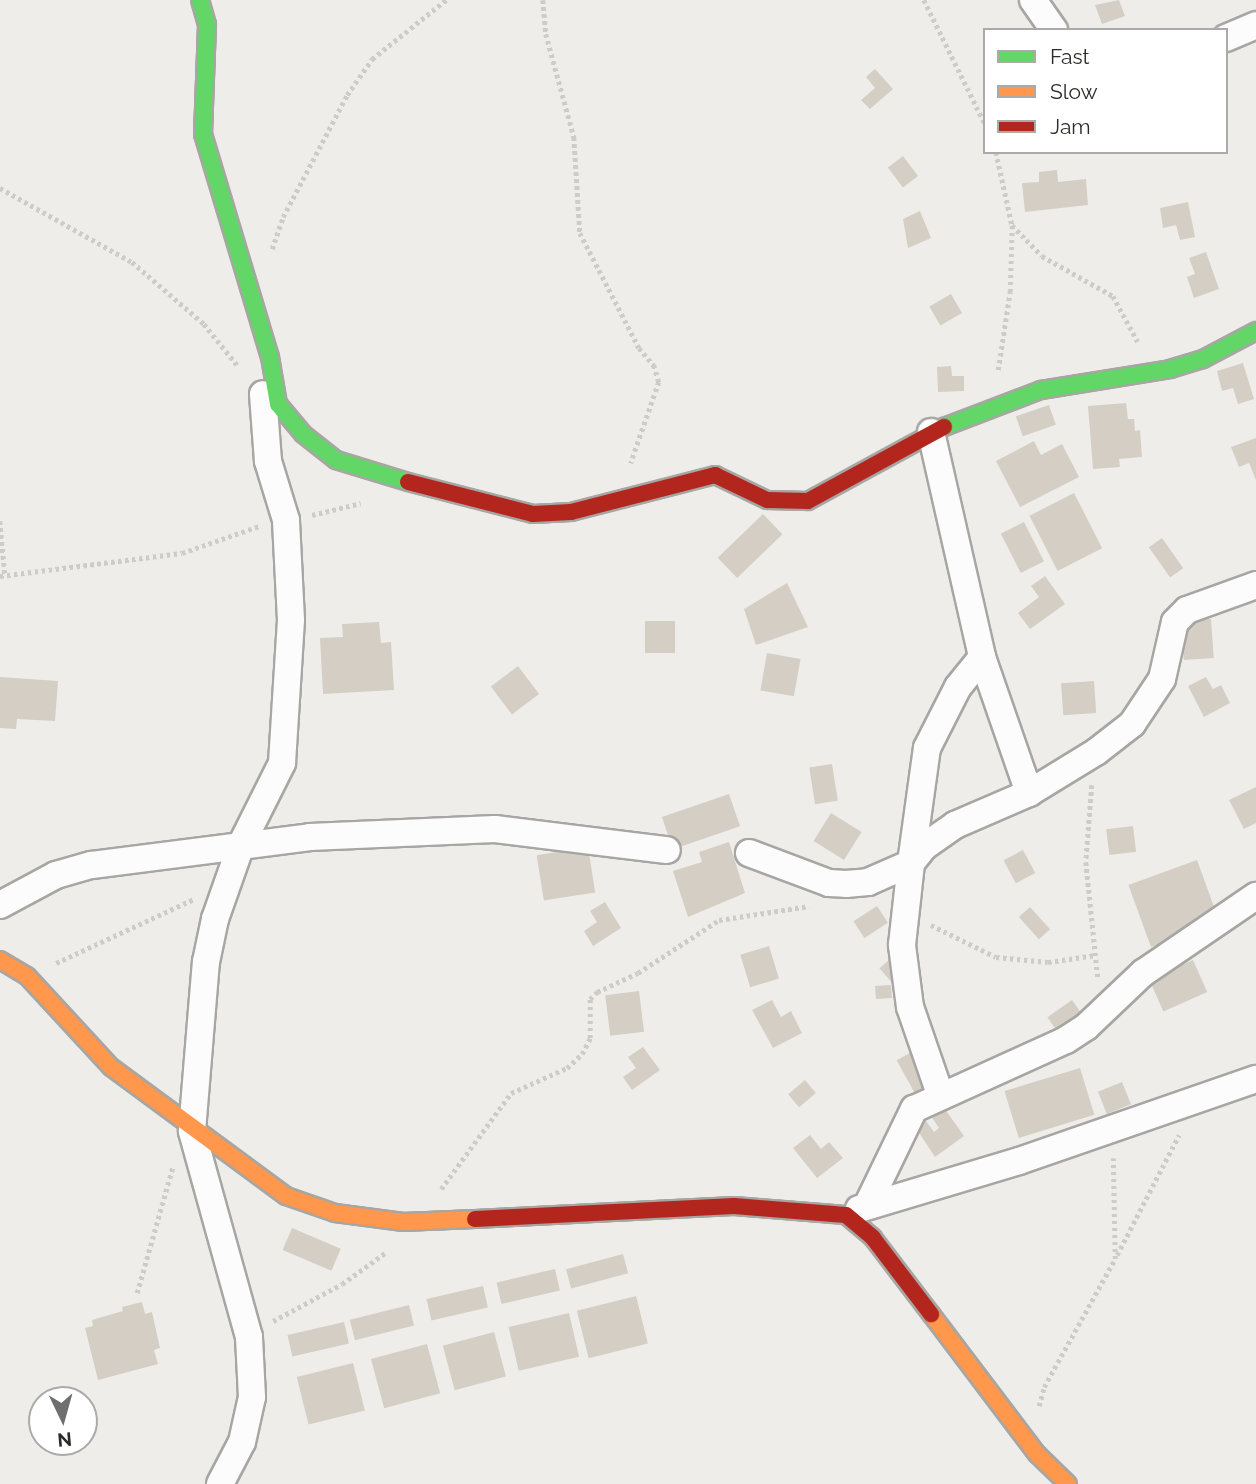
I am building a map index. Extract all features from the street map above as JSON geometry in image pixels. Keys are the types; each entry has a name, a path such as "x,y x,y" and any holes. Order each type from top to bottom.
{"street":[{"path":"200,0 207,25 203,134 270,357 278,404 294,424 336,460 533,514 571,512 715,474 731,478 767,500 808,502 931,432 991,406 1041,390 1170,369 1203,359 1256,331"},
{"path":"1033,0 1053,28"},
{"path":"1228,37 1256,25"},
{"path":"220,1484 242,1442 252,1397 249,1337 193,1137 206,962 226,884 241,845 282,763 291,620 286,520 268,461 264,394"},
{"path":"931,432 982,657 1029,793"},
{"path":"749,853 829,883 868,882 911,863 925,846 954,825 1029,793 1096,752 1132,724 1153,698 1181,616 1256,585"},
{"path":"940,1094 910,1007 902,945 930,738 958,687 982,657"},
{"path":"0,905 57,875 92,865 363,832 495,829 667,850"},
{"path":"857,1209 914,1109 940,1094 1066,1040 1100,1015 1143,973 1256,896"},
{"path":"0,960 27,976 111,1068 193,1137 286,1196 335,1213 419,1222 734,1206 857,1209 1110,1129 1256,1079"},
{"path":"857,1209 873,1238 1037,1454 1068,1484"}],"path":[{"path":"270,255 283,217 347,95 372,59 446,0"},
{"path":"543,0 546,34 574,137 580,233 639,348 654,365 659,382 615,502"},
{"path":"924,0 983,120"},
{"path":"991,406 1010,292 1012,225 996,154"},
{"path":"0,188 122,257 160,284 204,324 264,394"},
{"path":"1012,225 1042,256 1113,296 1144,351 1170,369"},
{"path":"0,521 3,575 182,553 286,520 375,499"},
{"path":"1096,752 1086,862 1097,955 1100,1015"},
{"path":"27,976 226,884"},
{"path":"249,1337 373,1264 419,1222 511,1093 568,1068 582,1054 590,1038 590,999 597,992 638,974 719,920 820,905"},
{"path":"906,911 996,957 1048,962 1097,955"},
{"path":"1037,1454 1044,1387 1115,1259 1160,1166 1208,1096"},
{"path":"1110,1129 1115,1259"},
{"path":"136,1293 168,1176 180,1153 193,1137"}],"building":[{"path":"1119,0 1125,16 1102,24 1095,5"},
{"path":"875,69 893,89 870,109 861,100 875,88 866,77"},
{"path":"903,156 918,176 903,187 888,167"},
{"path":"1057,170 1058,182 1086,179 1088,205 1025,212 1022,183 1039,182 1039,172"},
{"path":"1188,202 1195,237 1180,240 1176,225 1163,228 1160,208"},
{"path":"920,211 931,238 908,248 903,219"},
{"path":"1206,252 1219,289 1194,298 1187,277 1195,274 1189,258"},
{"path":"951,294 962,313 940,326 929,306"},
{"path":"1243,363 1254,399 1238,404 1233,388 1222,391 1217,371"},
{"path":"951,366 952,376 964,376 964,391 938,392 937,367"},
{"path":"1126,403 1128,419 1134,419 1135,431 1140,430 1142,457 1119,459 1120,467 1093,469 1088,406"},
{"path":"1049,405 1056,425 1023,436 1016,416"},
{"path":"1256,438 1256,480 1249,463 1239,467 1231,447"},
{"path":"1034,441 1041,455 1062,444 1079,477 1020,507 996,461"},
{"path":"1074,493 1102,548 1058,571 1029,516"},
{"path":"763,514 782,534 737,578 718,558"},
{"path":"1024,522 1044,561 1021,573 1001,534"},
{"path":"1162,538 1183,568 1170,577 1149,547"},
{"path":"1045,576 1065,604 1030,629 1018,613 1039,597 1031,586"},
{"path":"787,583 808,627 756,645 744,609"},
{"path":"1211,619 1214,658 1184,660 1181,621"},
{"path":"645,621 675,621 675,653 645,653"},
{"path":"379,622 381,643 391,642 394,690 323,694 320,638 343,637 342,624"},
{"path":"767,653 800,659 794,696 760,690"},
{"path":"518,666 539,694 512,714 491,686"},
{"path":"0,677 58,681 55,721 17,719 16,729 0,728"},
{"path":"1206,677 1213,689 1221,685 1230,703 1204,717 1188,686"},
{"path":"1094,681 1096,713 1063,715 1061,683"},
{"path":"832,764 838,801 815,804 809,768"},
{"path":"1256,787 1256,823 1244,829 1229,800"},
{"path":"729,794 740,826 673,849 662,817"},
{"path":"831,813 862,832 844,860 814,841"},
{"path":"1133,826 1136,852 1109,855 1106,829"},
{"path":"729,842 745,893 688,917 673,871 702,862 699,852"},
{"path":"588,847 595,892 544,901 537,855"},
{"path":"1023,850 1035,873 1016,883 1004,860"},
{"path":"1197,860 1220,922 1151,947 1128,885"},
{"path":"605,902 621,928 593,946 584,931 597,922 590,911"},
{"path":"877,906 888,923 864,938 854,921"},
{"path":"1030,907 1050,929 1039,939 1019,917"},
{"path":"769,946 779,979 750,987 740,955"},
{"path":"890,959 904,975 893,984 879,968"},
{"path":"1193,960 1207,992 1163,1011 1149,980"},
{"path":"891,985 892,998 876,999 875,986"},
{"path":"639,991 644,1032 610,1036 605,995"},
{"path":"772,1000 781,1017 791,1011 802,1033 773,1048 752,1010"},
{"path":"1072,1000 1083,1016 1058,1033 1047,1017"},
{"path":"643,1047 660,1070 632,1090 623,1077 636,1068 628,1057"},
{"path":"915,1050 933,1083 915,1093 897,1060"},
{"path":"1080,1068 1094,1115 1019,1138 1004,1091"},
{"path":"805,1080 816,1093 799,1107 788,1094"},
{"path":"1122,1082 1131,1104 1107,1114 1098,1092"},
{"path":"942,1105 964,1136 935,1157 916,1128 926,1121 934,1132 939,1128 929,1113"},
{"path":"810,1135 821,1149 829,1142 843,1158 817,1178 793,1148"},
{"path":"292,1228 341,1249 331,1271 283,1250"},
{"path":"623,1254 628,1273 571,1289 566,1269"},
{"path":"555,1269 560,1290 501,1304 497,1282"},
{"path":"483,1286 488,1307 431,1320 426,1299"},
{"path":"636,1296 648,1344 589,1358 577,1311"},
{"path":"142,1302 145,1314 152,1312 160,1348 154,1350 158,1364 98,1380 85,1328 93,1326 92,1320"},
{"path":"409,1305 414,1325 355,1340 350,1320"},
{"path":"569,1313 579,1357 519,1371 509,1327"},
{"path":"344,1322 349,1343 292,1356 287,1335"},
{"path":"494,1332 506,1376 455,1390 443,1346"},
{"path":"427,1344 440,1393 384,1408 371,1359"},
{"path":"353,1363 365,1411 309,1425 297,1377"}],"traffic: fast":[{"path":"200,0 207,25 203,134 270,357 278,404 303,434 336,460 408,482"},
{"path":"944,427 1041,390 1170,369 1203,359 1256,331"}],"traffic: slow":[{"path":"0,960 27,976 111,1067 286,1196 335,1213 403,1222 475,1219"},
{"path":"931,1314 1037,1454 1068,1484"}],"traffic: jam":[{"path":"408,482 533,514 571,512 715,475 767,500 808,501 944,427"},
{"path":"475,1219 734,1206 846,1215 873,1238 931,1314"}]}
